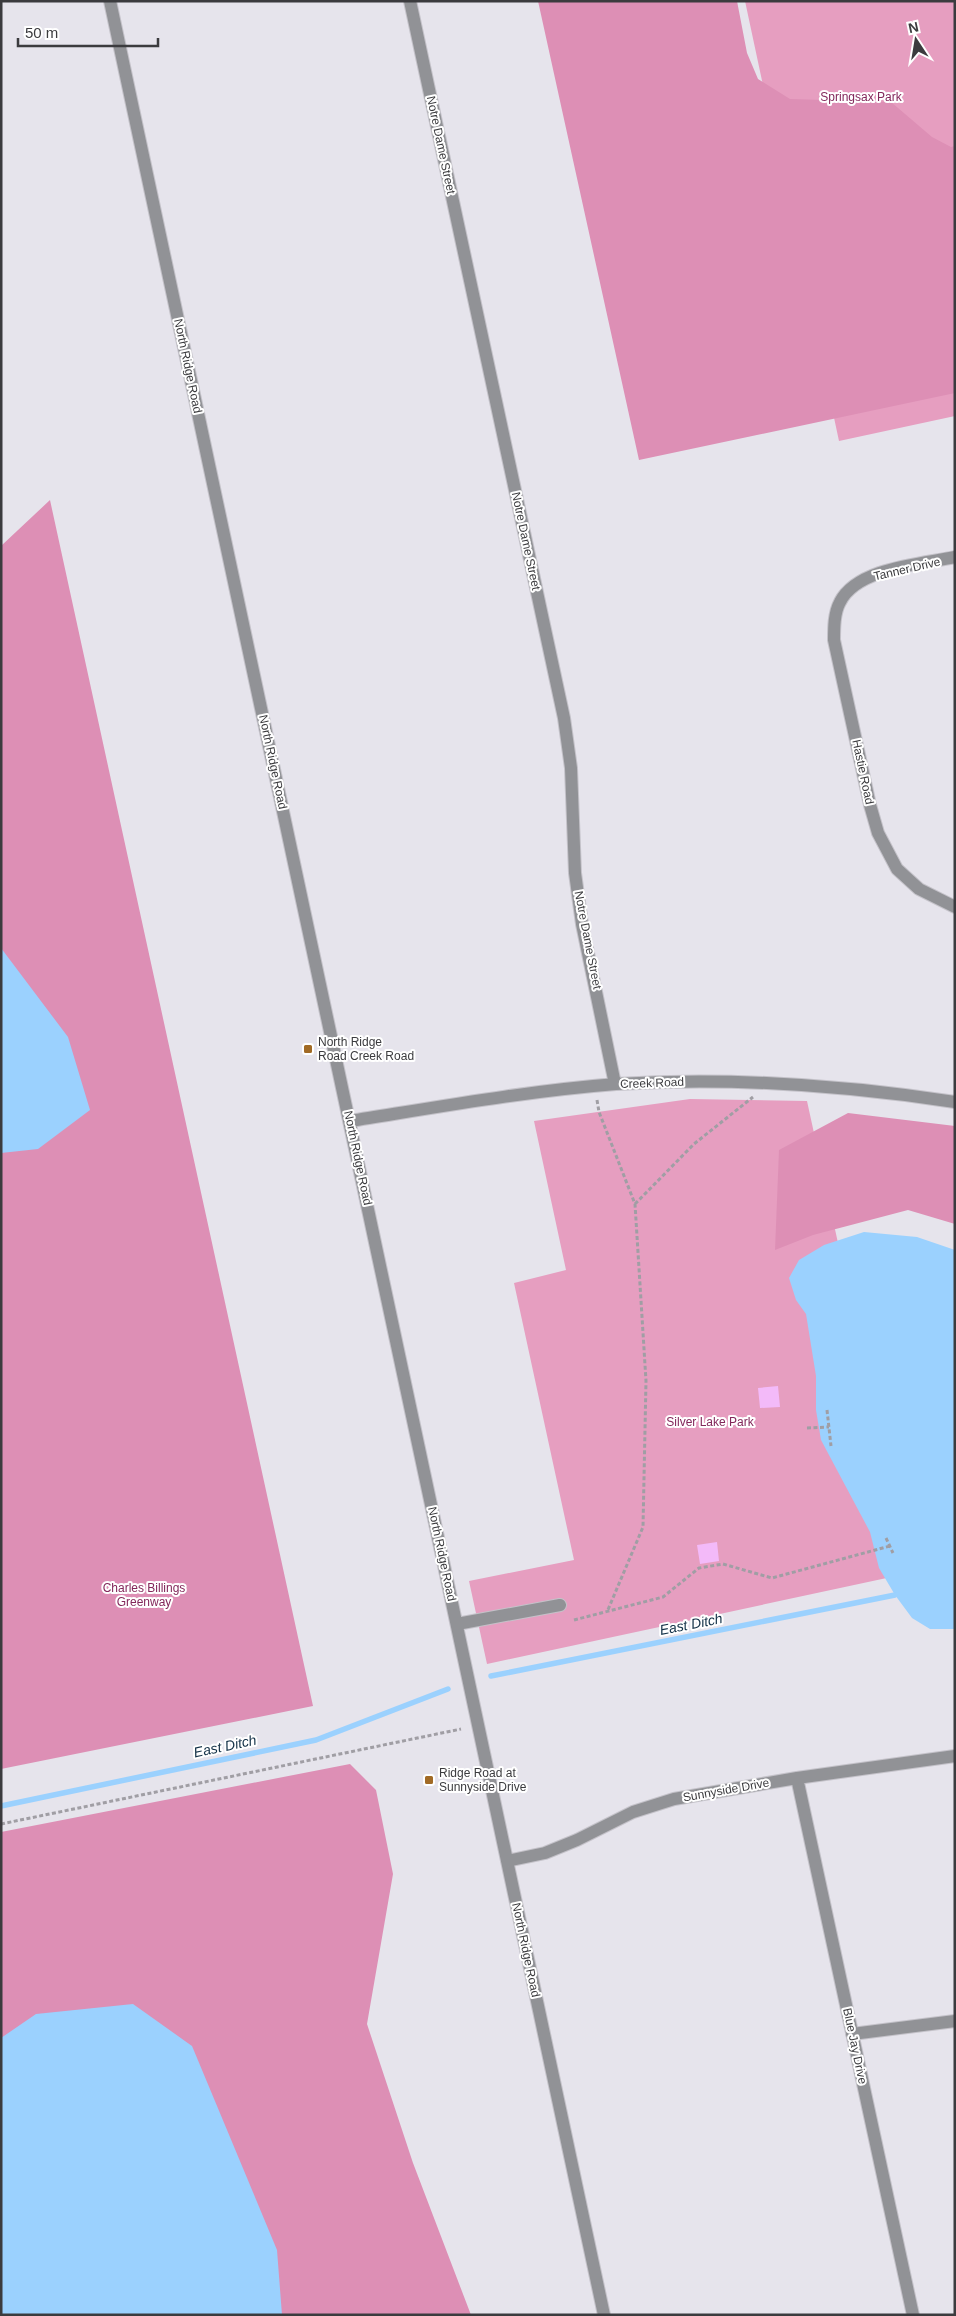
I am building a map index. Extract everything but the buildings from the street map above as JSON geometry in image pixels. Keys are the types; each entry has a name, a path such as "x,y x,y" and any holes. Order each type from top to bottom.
{"street":[{"name":"North Ridge Road","path":"110,1 604,2315"},
{"name":"Notre Dame Street","path":"410,1 564,718 571,768 576,873 582,924 615,1084"},
{"name":"Tanner Drive","path":"840,602 852,586 878,573 955,558"},
{"name":"Hastie Road","path":"840,602 834,624 834,640 870,805 878,833 897,869 919,889 955,907"},
{"name":"Creek Road","path":"350,1120 615,1084 724,1080 955,1102"},
{"path":"457,1624 560,1605"},
{"name":"Sunnyside Drive","path":"507,1861 545,1853 577,1840 633,1812 674,1800 797,1778 955,1756"},
{"name":"Blue Jay Drive","path":"797,1778 913,2315"},
{"path":"852,2034 955,2021"}],"path":[{"path":"635,1204 694,1144 770,1084"},
{"path":"599,1112 635,1204 646,1381 643,1527 608,1612"},
{"path":"827,1410 831,1446"},
{"path":"807,1428 829,1427"},
{"path":"886,1538 893,1553"},
{"path":"574,1620 663,1597 699,1568 723,1564 772,1578 890,1546"},
{"path":"1,1824 461,1729"}],"green space":[{"path":"538,1 737,1 747,53 758,79 790,99 891,102 932,137 951,147 955,146 955,393 639,460"},
{"name":"Springsax Park","path":"745,1 955,1 955,416 839,441"},
{"name":"Charles Billings Greenway","path":"50,500 313,1706 1,1769 1,546"},
{"name":"Silver Lake Park","path":"690,1099 807,1101 910,1573 487,1664 469,1581 574,1560 514,1283 566,1270 534,1121"},
{"path":"848,1113 955,1126 955,1224 908,1210 813,1235 775,1250 779,1150"},
{"path":"350,1764 376,1790 393,1874 367,2024 413,2163 471,2315 1,2315 1,1832"}],"water":[{"path":"1,948 68,1037 90,1110 38,1149 1,1153"},
{"path":"864,1232 917,1237 955,1250 955,1629 930,1629 912,1618 895,1595 879,1568 870,1532 821,1440 816,1410 816,1376 806,1314 796,1300 789,1278 799,1260 824,1245"},
{"path":"133,2004 192,2046 277,2250 282,2315 1,2315 1,2038 36,2014"}],"waterway":[{"name":"East Ditch","path":"491,1676 895,1595"},
{"name":"East Ditch","path":"1,1806 316,1740 448,1689"}],"place":[{"name":"North Ridge Road Creek Road","path":"308,1049"},
{"name":"Ridge Road at Sunnyside Drive","path":"429,1780"}]}
